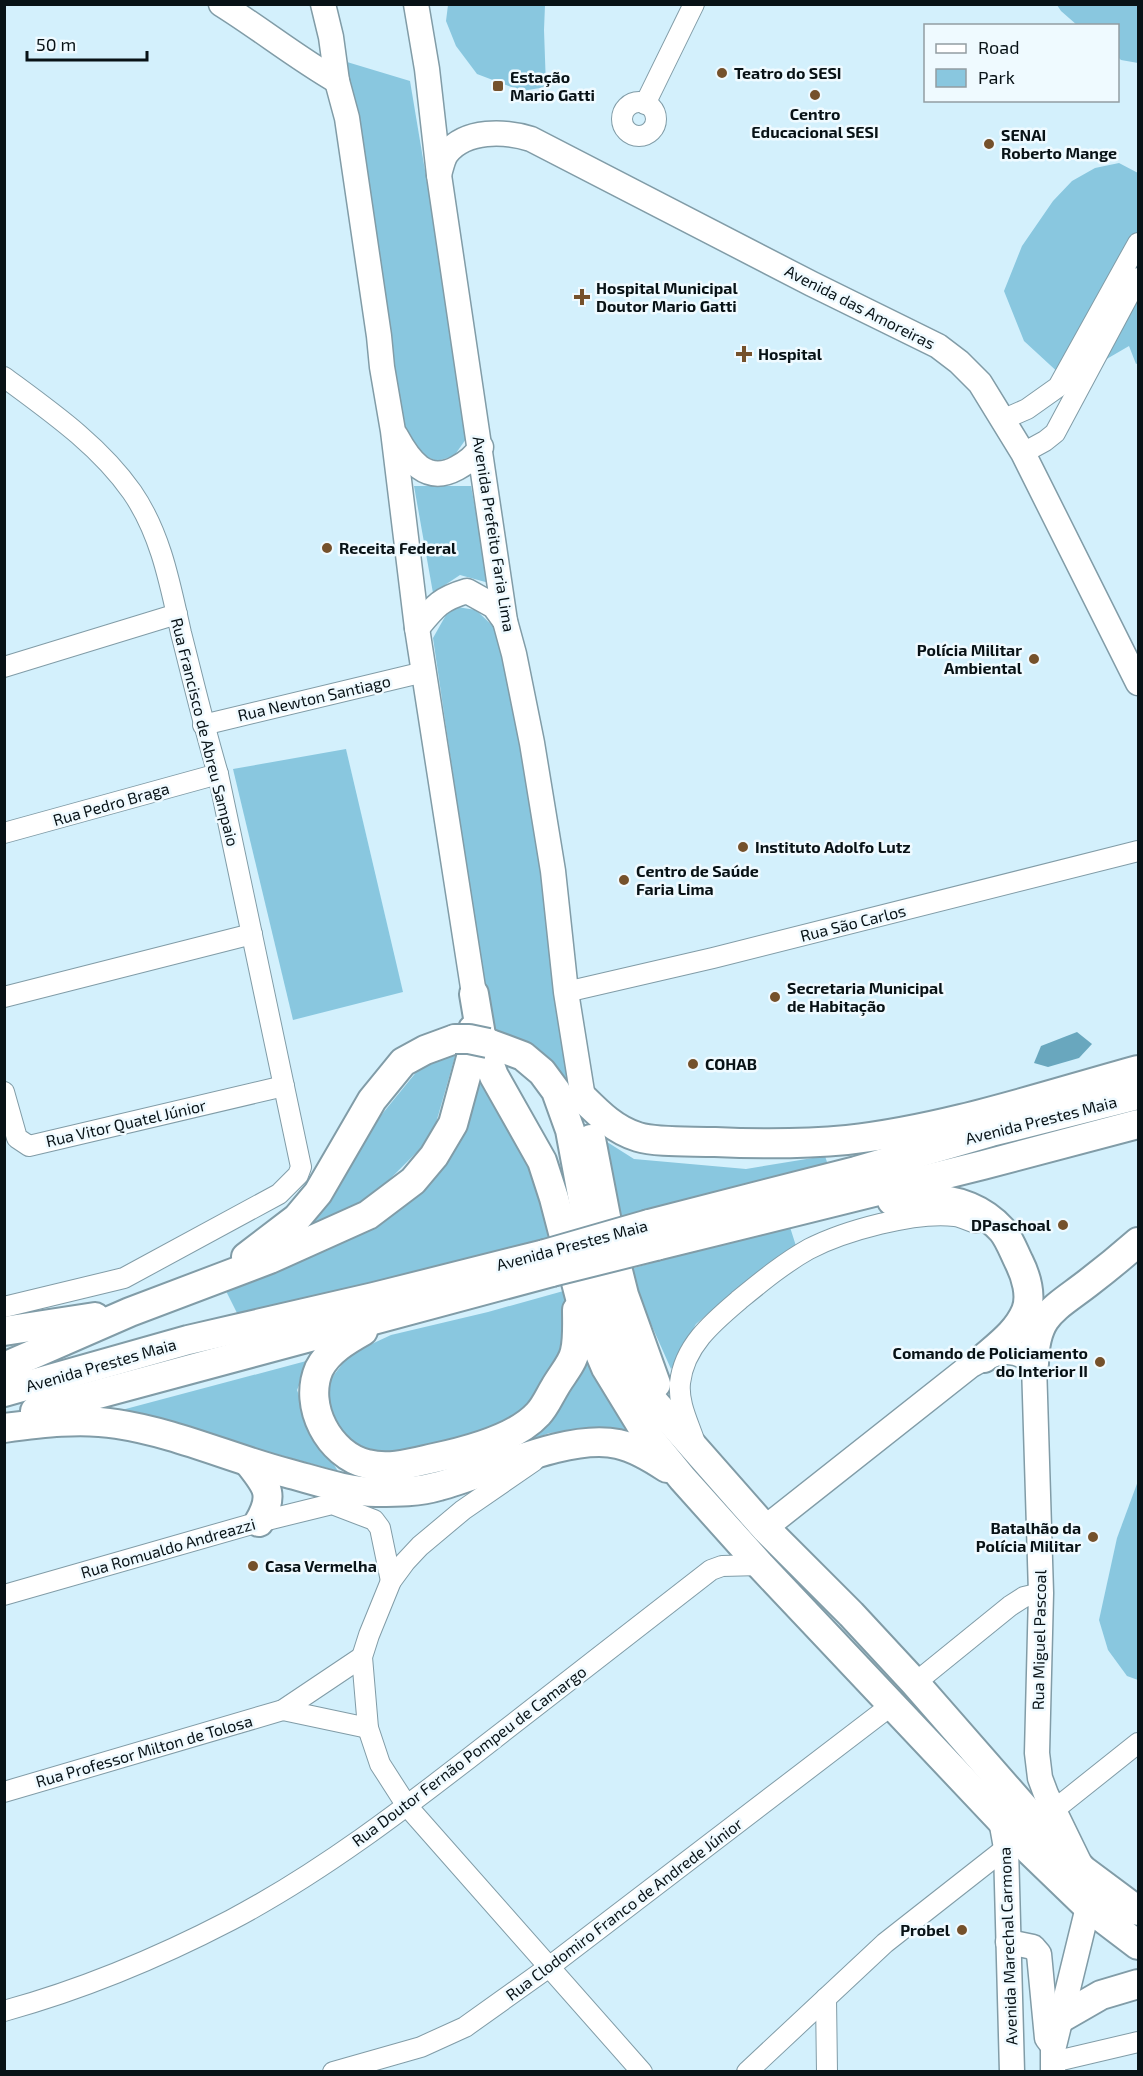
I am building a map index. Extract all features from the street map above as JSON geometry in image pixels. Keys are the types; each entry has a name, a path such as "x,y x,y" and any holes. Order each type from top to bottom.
{"highway":[{"path":"386,1318 344,1342 326,1358 319,1370 314,1396 316,1411 332,1440 355,1461 381,1467 454,1454 508,1436 538,1414 575,1353 558,1270 542,1161 494,1076 483,1047 474,994"},
{"path":"4,1367 130,1312 270,1259 368,1215 413,1181 434,1156 453,1124 472,1054 474,994"},
{"path":"210,1282 272,1239 297,1218 318,1193 372,1100 403,1062 425,1050 455,1039 488,1043 523,1056 542,1072 556,1091 570,1130 599,1286 611,1324 629,1364 654,1402 765,1528 851,1614 915,1683 1041,1827 1083,1870 1138,1911"},
{"path":"583,1098 618,1129 639,1138 751,1144 801,1143 847,1140 913,1129 1138,1070"},
{"name":"Avenida Prestes Maia","path":"4,1420 558,1270 652,1235 856,1171 991,1132 1138,1095"},
{"path":"583,1098 611,1243 624,1294 649,1365 675,1427"},
{"name":"Avenida Prestes Maia","path":"652,1235 795,1210 983,1165 1138,1124"},
{"path":"795,1210 816,1215 919,1198 941,1199 976,1209 1003,1232 1023,1270 1027,1286 1027,1309 1012,1332 984,1358"},
{"path":"1034,1364 1037,1334 1049,1313 1138,1242"},
{"path":"558,1270 584,1313 606,1368 647,1435 682,1478 1030,1851 1088,1907 1138,1946"},
{"name":"Avenida Prestes Maia","path":"4,1392 188,1340 374,1297 558,1270"},
{"path":"1023,1270 1033,1279 1055,1288 1066,1290 1085,1285"},
{"path":"4,1330 130,1312"},
{"path":"4,1428 78,1421 116,1424 151,1431 249,1462 330,1484 372,1492 438,1487 548,1450 596,1442 618,1444 646,1455 682,1478"},
{"path":"249,1462 264,1482 268,1495 267,1508 259,1522"},
{"path":"1061,2018 1101,1995 1138,1984"}],"main road":[{"path":"221,4 337,81"},
{"path":"323,4 337,81 347,118 393,431 417,628 474,994"},
{"name":"Avenida Prefeito Faria Lima","path":"416,4 505,621 532,743 553,871 566,992 583,1098"},
{"name":"Avenida das Amoreiras","path":"439,175 446,153 461,141 498,133 531,139 802,279 938,346 959,362 980,383 1023,453 1138,683"},
{"path":"393,431 406,453 420,468 435,475 451,471 472,459 481,447"},
{"path":"417,628 436,606 448,597 467,591 494,606 505,621"},
{"path":"765,1528 970,1366 998,1353 1016,1352 1027,1356 1034,1364"},
{"name":"Rua Miguel Pascoal","path":"1034,1364 1041,1593 1037,1753 1040,1779 1083,1870"},
{"name":"Avenida Marechal Carmona","path":"1001,1820 1006,1848 1012,2072"},
{"path":"1053,2061 1088,1907 1083,1870"},
{"path":"1008,1942 1033,1947 1039,1954 1047,2038 1053,2061"}],"street":[{"path":"645,104 694,4"},
{"path":"1002,420 1027,409 1058,387 1138,243"},
{"path":"1023,453 1055,433 1138,278"},
{"name":"Rua Francisco de Abreu Sampaio","path":"4,377 54,414 101,455 132,493 160,546 203,725 218,774 301,1167 298,1174 279,1194 124,1278 4,1307"},
{"path":"4,667 177,614"},
{"name":"Rua Newton Santiago","path":"203,725 424,672"},
{"name":"Rua Pedro Braga","path":"4,834 218,774"},
{"name":"Rua São Carlos","path":"566,992 712,958 1138,851"},
{"path":"4,997 252,934"},
{"name":"Rua Vitor Quatel Júnior","path":"4,1092 17,1138 28,1146 284,1086"},
{"path":"699,1453 682,1407 680,1383 687,1359 700,1335 718,1317 780,1268 809,1249 842,1235 902,1221 956,1216 1003,1232"},
{"path":"548,1450 463,1510 420,1546 391,1581 362,1657 368,1728 380,1764 407,1806 642,2072"},
{"name":"Rua Romualdo Andreazzi","path":"4,1595 259,1522 332,1504 374,1520 380,1528 391,1581"},
{"name":"Rua Doutor Fernão Pompeu de Camargo","path":"4,2012 111,1977 233,1919 302,1879 407,1806 711,1570 731,1565 760,1564"},
{"path":"915,1683 1010,1606 1024,1597 1041,1593"},
{"name":"Rua Professor Milton de Tolosa","path":"4,1792 283,1710 362,1657"},
{"name":"Rua Clodomiro Franco de Andrede Júnior","path":"333,2072 421,2047 465,2027 549,1967 893,1704"},
{"name":"Rua Professor Milton de Tolosa","path":"283,1710 368,1728"},
{"path":"1054,1810 1138,1743"},
{"path":"747,2072 885,1943 1006,1848"},
{"path":"826,1998 827,2072"},
{"path":"1053,2061 1138,2042"}],"green space":[{"path":"448,5 545,5 546,87 522,91 477,74 456,46 446,21"},
{"path":"1057,5 1138,5 1138,63 1119,58 1119,24 1076,24"},
{"path":"347,62 410,81 443,278 466,439 454,456 437,461 422,455 404,430"},
{"path":"1119,163 1138,173 1138,363 1136,364 1129,346 1086,371 1062,376 1024,341 1004,291 1022,246 1053,201 1072,181 1095,168"},
{"path":"414,486 471,486 489,583 460,575 433,593"},
{"path":"451,606 476,610 498,631 514,704 541,871 569,1088 541,1052 490,1028 433,638"},
{"path":"346,749 403,992 293,1020 233,769"},
{"path":"456,1053 432,1137 374,1195 302,1231 334,1179 418,1070"},
{"path":"480,1071 530,1158 553,1238 416,1274 237,1313 226,1291 333,1243 412,1200 443,1159"},
{"path":"596,1135 634,1159 746,1169 825,1156 828,1165 619,1218"},
{"path":"789,1224 796,1246 745,1282 696,1324 671,1369 627,1270"},
{"path":"567,1290 567,1352 531,1409 459,1439 393,1455 370,1455 352,1444 330,1415 327,1384 350,1354 391,1335"},
{"path":"588,1348 637,1441 591,1430 549,1433 527,1442 564,1395"},
{"path":"310,1360 297,1390 311,1430 338,1471 118,1411"},
{"path":"1138,1481 1138,1680 1127,1676 1108,1650 1099,1620 1117,1538"}],"shaded area":[{"path":"1077,1032 1092,1044 1079,1058 1048,1067 1034,1063 1041,1046"}],"place":[{"name":"Teatro do SESI","path":"722,73"},
{"name":"Estação Mario Gatti","path":"498,86"},
{"name":"Centro Educacional SESI","path":"815,95"},
{"name":"SENAI Roberto Mange","path":"989,144"},
{"name":"Hospital Municipal Doutor Mario Gatti","path":"582,297"},
{"name":"Hospital","path":"744,354"},
{"name":"Receita Federal","path":"327,548"},
{"name":"Polícia Militar Ambiental","path":"1034,659"},
{"name":"Instituto Adolfo Lutz","path":"743,847"},
{"name":"Centro de Saúde Faria Lima","path":"624,880"},
{"name":"Secretaria Municipal de Habitação","path":"775,997"},
{"name":"COHAB","path":"693,1064"},
{"name":"DPaschoal","path":"1063,1225"},
{"name":"Comando de Policiamento do Interior II","path":"1100,1362"},
{"name":"Batalhão da Polícia Militar","path":"1093,1537"},
{"name":"Casa Vermelha","path":"253,1566"},
{"name":"Probel","path":"962,1930"}]}
